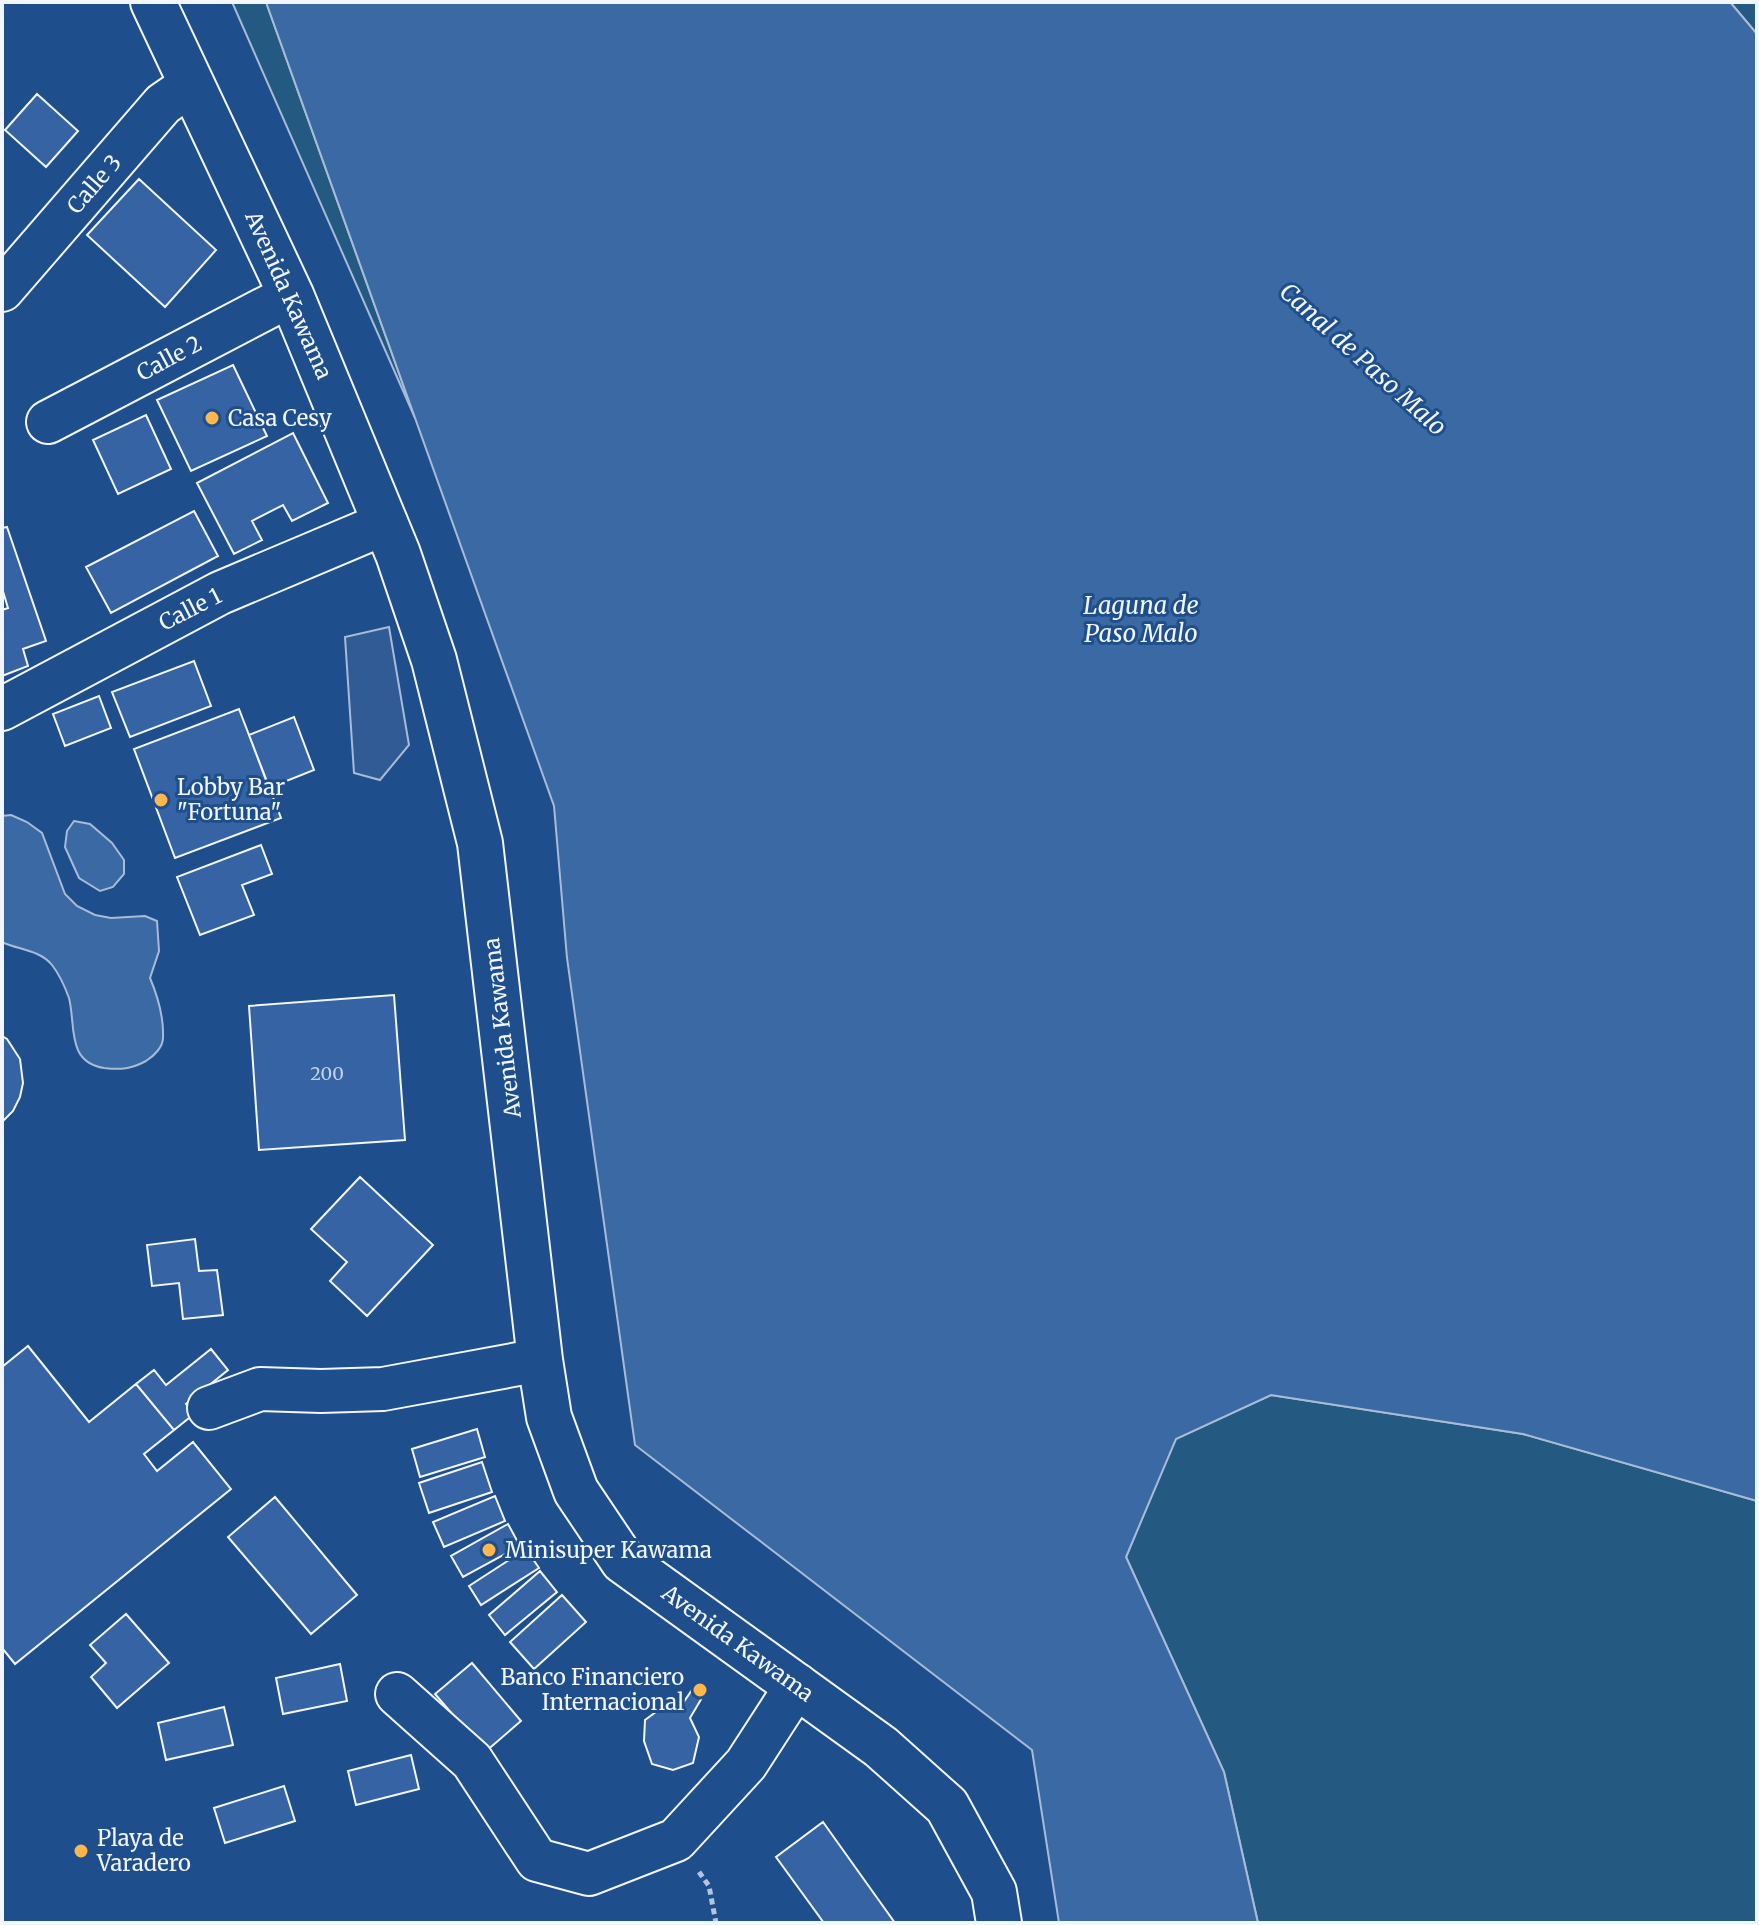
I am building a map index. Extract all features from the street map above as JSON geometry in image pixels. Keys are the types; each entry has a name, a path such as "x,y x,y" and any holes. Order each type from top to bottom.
{"main road":[{"name":"Avenida Kawama","path":"153,2 291,295 386,523 434,660 480,843 540,1360 549,1417 576,1491 623,1561 881,1747 947,1806 994,1892 999,1923"}],"lane":[{"name":"Calle 3","path":"2,290 163,104 192,84"},
{"name":"Calle 2","path":"48,422 291,295"},
{"name":"Calle 1","path":"2,709 220,593 386,523"},
{"path":"209,1408 260,1389 383,1389 540,1360"},
{"path":"397,1694 472,1761 537,1860 589,1874 676,1840 746,1764 797,1685"}],"path":[{"path":"676,1840 709,1886 716,1923"}],"shaded area":[{"path":"232,2 266,2 415,418"},
{"path":"1730,2 1757,2 1757,34"},
{"path":"389,627 409,745 380,780 354,773 345,637"},
{"path":"1271,1395 1523,1434 1757,1501 1757,1923 1258,1923 1224,1772 1126,1557 1175,1439"}],"water":[{"name":"Laguna de Paso Malo","path":"266,2 1730,2 1757,34 1757,1501 1523,1434 1271,1395 1176,1439 1126,1557 1224,1772 1258,1923 1059,1923 1032,1750 635,1445 567,958 554,806"},
{"path":"11,815 42,833 65,894 77,906 95,915 111,918 145,916 157,921 159,951 150,978 160,1007 163,1038 158,1051 146,1061 116,1069 92,1064 83,1058 75,1041 69,998 55,969 42,956 2,942 2,816"},
{"path":"74,821 90,824 112,843 124,860 124,874 113,887 100,891 79,878 65,847 67,831"}],"building":[{"path":"37,94 78,131 46,167 5,130"},
{"path":"139,179 216,250 165,307 87,235"},
{"name":"Casa Cesy","path":"233,365 267,436 191,471 157,400"},
{"path":"146,415 171,469 118,494 93,440"},
{"path":"293,433 328,503 292,521 283,505 252,521 262,540 234,554 197,483"},
{"path":"194,511 218,556 111,613 86,567"},
{"path":"7,527 46,641 23,649 28,666 2,676 2,610 8,608 2,588 2,528"},
{"path":"194,661 211,706 130,737 112,692"},
{"path":"99,696 111,728 65,746 53,714"},
{"path":"239,709 281,818 175,858 134,749"},
{"path":"294,717 314,770 269,788 249,735"},
{"path":"261,845 272,874 242,885 254,915 200,935 177,877"},
{"path":"394,995 405,1140 259,1150 249,1006"},
{"path":"2,1036 20,1059 23,1083 13,1111 2,1122"},
{"path":"360,1177 433,1245 367,1316 330,1281 347,1262 311,1229"},
{"path":"195,1239 199,1271 217,1270 223,1315 183,1319 179,1283 152,1286 147,1245"},
{"path":"28,1346 89,1422 136,1384 174,1430 144,1454 157,1471 193,1442 231,1489 15,1664 2,1648 2,1367"},
{"path":"211,1349 228,1370 186,1404 194,1414 174,1430 136,1384 154,1370 166,1385"},
{"path":"477,1429 485,1457 420,1477 412,1449"},
{"path":"482,1462 492,1492 429,1513 419,1483"},
{"path":"495,1496 505,1521 444,1547 433,1522"},
{"path":"275,1497 357,1595 311,1634 228,1537"},
{"path":"508,1524 520,1546 463,1577 451,1556"},
{"path":"526,1549 539,1568 481,1605 469,1586"},
{"path":"540,1571 557,1592 505,1635 489,1615"},
{"path":"562,1595 586,1622 534,1669 510,1642"},
{"path":"126,1614 169,1663 117,1708 91,1677 106,1663 90,1645"},
{"path":"472,1663 521,1721 485,1752 435,1694"},
{"path":"340,1664 347,1701 283,1714 276,1678"},
{"path":"696,1684 706,1691 690,1718 699,1737 693,1763 673,1770 652,1764 644,1741 645,1720 660,1709 681,1706"},
{"path":"224,1707 233,1745 166,1760 158,1723"},
{"path":"411,1755 419,1789 356,1805 348,1771"},
{"path":"284,1786 295,1821 225,1843 214,1808"},
{"path":"823,1822 895,1923 824,1923 776,1857"}],"place":[{"name":"Casa Cesy","path":"212,418"},
{"name":"Lobby Bar \"Fortuna\"","path":"161,800"},
{"name":"Minisuper Kawama","path":"489,1550"},
{"name":"Banco Financiero Internacional","path":"700,1690"},
{"name":"Playa de Varadero","path":"81,1851"}],"water label":[{"name":"Canal de Paso Malo","path":"1363,359"}]}
